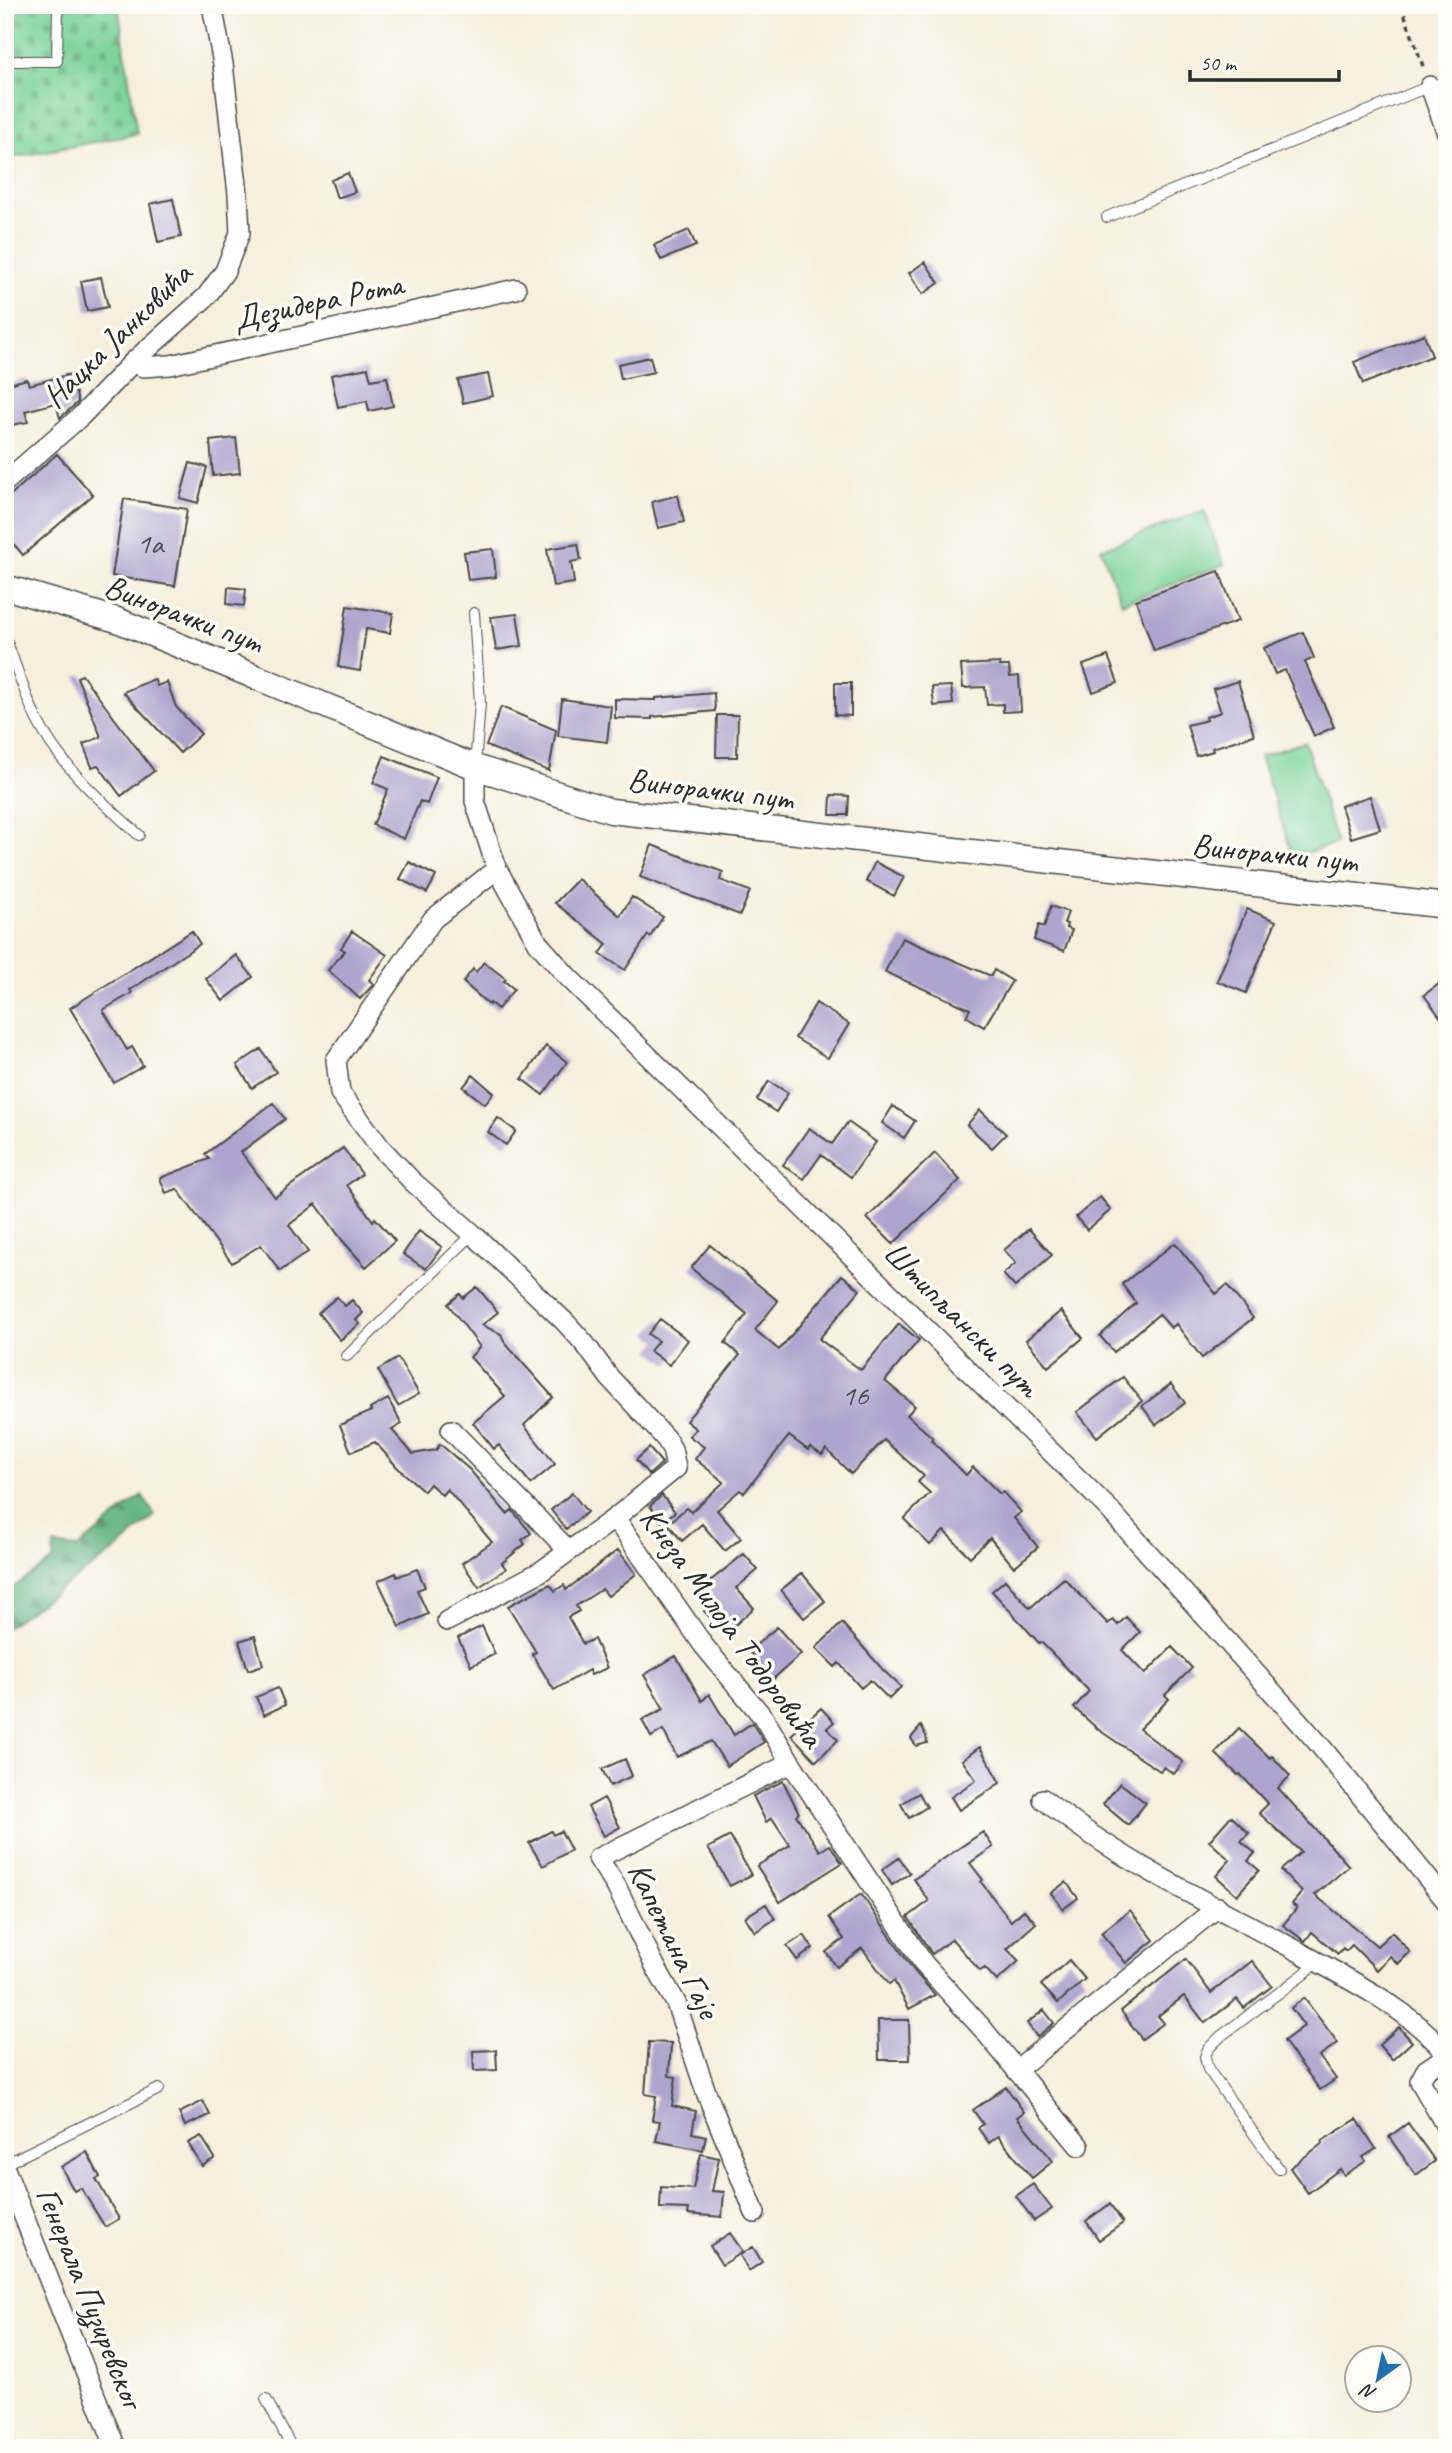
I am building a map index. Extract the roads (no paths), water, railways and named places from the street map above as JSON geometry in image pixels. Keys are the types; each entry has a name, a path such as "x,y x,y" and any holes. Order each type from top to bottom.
{"street":[{"name":"Нацка Јанковића","path":"5,482 81,416 133,362 206,297 225,271 240,233 239,194 223,64 212,5"},
{"path":"1430,86 1447,133"},
{"name":"Дезидера Рота","path":"133,362 143,367 170,365 516,289"},
{"name":"Винорачки пут","path":"5,587 117,620 475,767 611,811 1447,906"},
{"name":"Штипљански пут","path":"475,767 475,801 497,870 538,943 566,976 1108,1508 1318,1743 1447,1902"},
{"name":"Кнеза Милоја Тодоровића","path":"497,870 433,919 336,1060 340,1093 359,1121 412,1181 473,1234 565,1322 672,1449 676,1468 615,1518 704,1646 763,1717 924,1964 1079,2146"},
{"path":"451,1430 568,1550"},
{"path":"447,1621 520,1584 615,1518"},
{"name":"Капетана Гаје","path":"755,2213 706,2092 676,2003 616,1886 598,1858 791,1763"},
{"path":"1042,1799 1118,1851 1383,1999 1440,2046 1447,2055 1426,2070 1420,2081 1447,2128"},
{"path":"1016,2070 1218,1907"},
{"name":"Генерала Пузиревског","path":"5,2166 116,2448"}],"lane":[{"path":"5,61 57,61 58,5"},
{"path":"1107,217 1430,86"},
{"path":"474,613 480,703 475,767"},
{"path":"5,636 36,718 67,765 91,792 139,835"},
{"path":"347,1356 473,1234"},
{"path":"1279,2169 1208,2069 1205,2057 1208,2049 1221,2036 1316,1962"},
{"path":"5,2166 159,2089"},
{"path":"266,2399 292,2448"}]}
